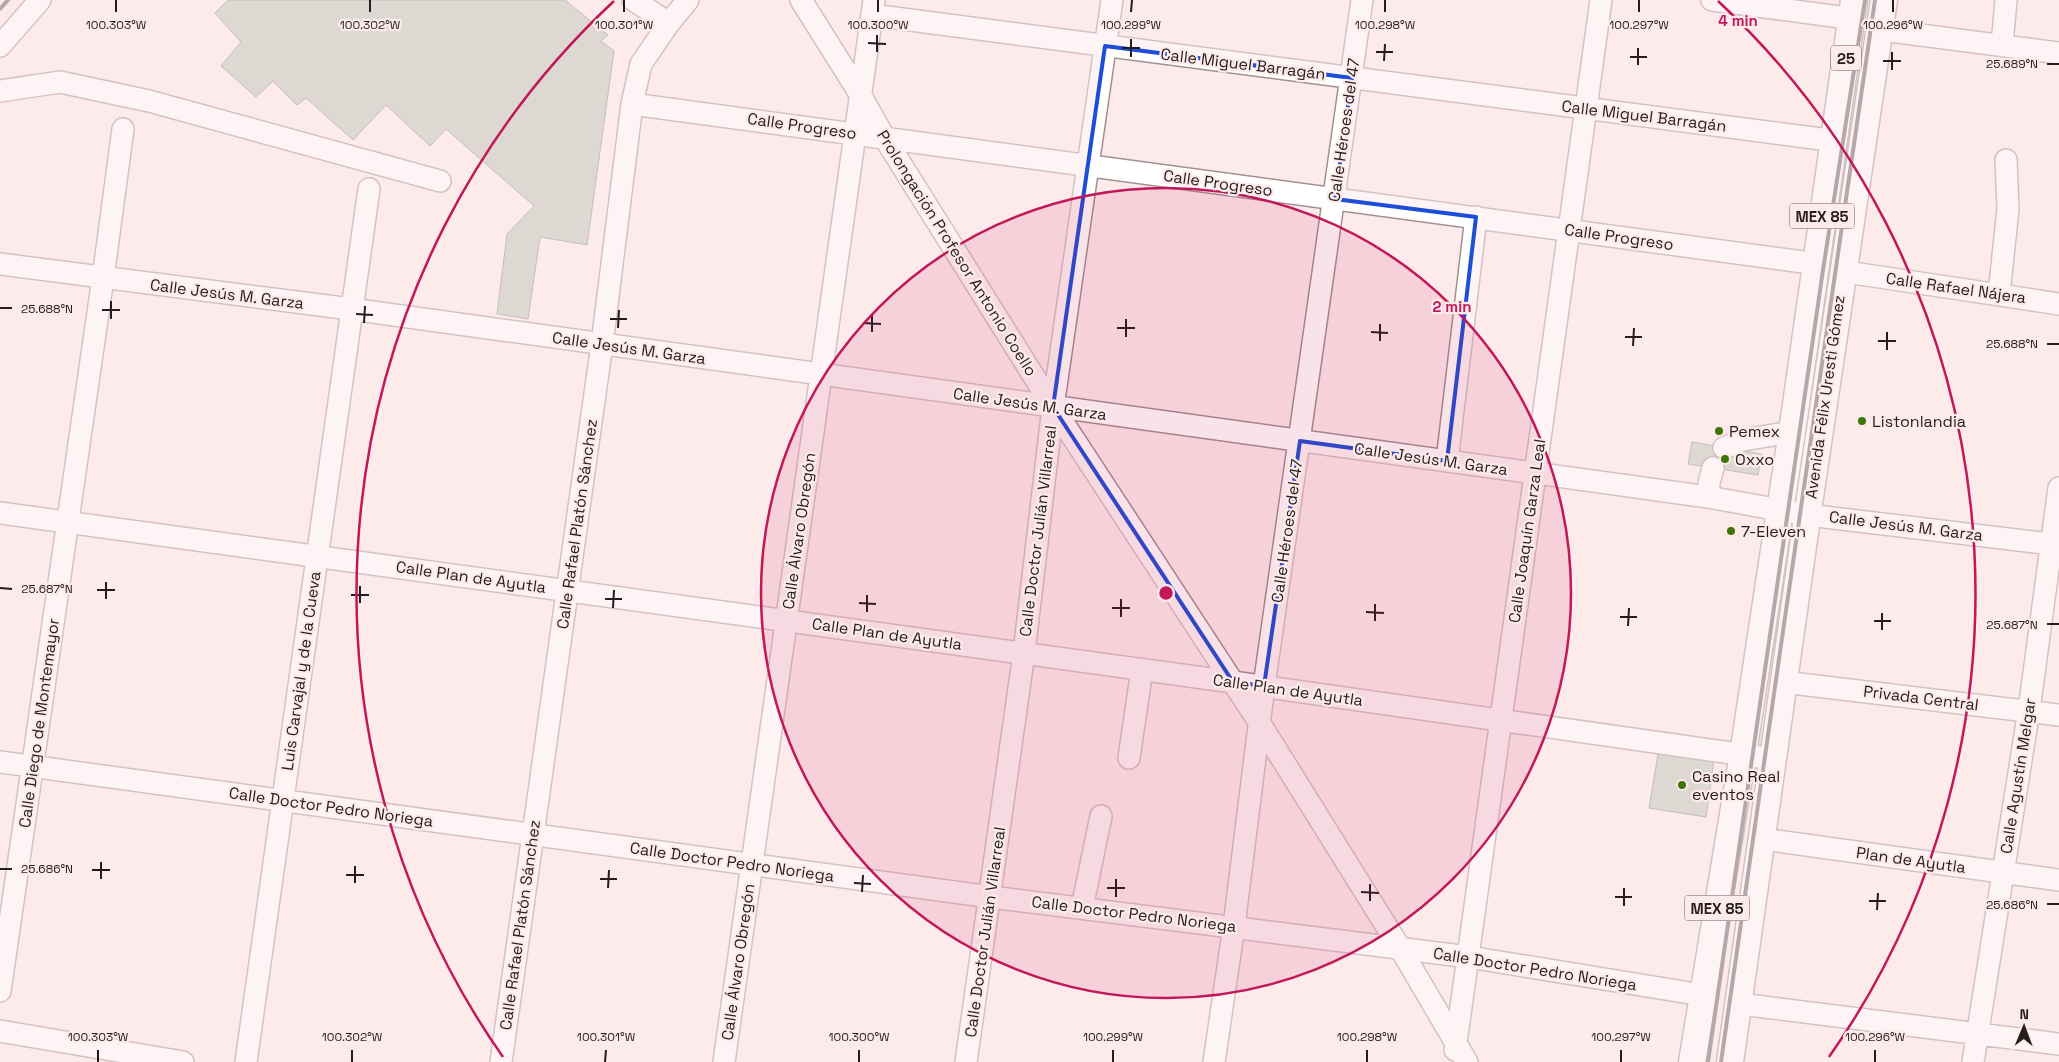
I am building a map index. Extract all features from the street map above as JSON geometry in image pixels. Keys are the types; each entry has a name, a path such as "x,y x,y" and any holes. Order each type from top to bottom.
{"main road":[{"name":"Avenida Félix Uresti Gómez","path":"1730,1062 1740,1004 1783,682 1884,0"},
{"name":"Avenida Félix Uresti Gómez","path":"1692,1062 1743,754 1792,432 1837,115 1846,6"}],"street":[{"path":"0,46 40,0"},
{"path":"633,0 669,23"},
{"name":"Calle Rafael Platón Sánchez","path":"501,1062 602,344 632,104 641,64 669,23 688,0"},
{"name":"Prolongación Profesor Antonio Coello","path":"802,0 884,137 1053,407 1234,682 1400,948 1459,1056"},
{"name":"Calle Doctor Julián Villarreal","path":"966,1062 991,897 1024,653 1053,407 1112,0"},
{"name":"Calle Héroes del 47","path":"1214,1062 1234,926 1264,686 1362,0"},
{"name":"Calle Joaquín Garza Leal","path":"1459,1056 1469,957 1601,0"},
{"path":"1712,0 1846,6"},
{"name":"25","path":"1828,379 1838,366 1840,359 1895,0"},
{"path":"2002,45 2006,0"},
{"name":"25","path":"1803,355 1799,316 1803,262 1821,140 1846,6"},
{"name":"Calle Álvaro Obregón","path":"724,1062 873,8"},
{"name":"Calle Miguel Barragán","path":"873,8 1106,46 1821,140"},
{"path":"1890,31 2059,53"},
{"path":"0,91 60,82 148,101 440,181"},
{"name":"Calle Progreso","path":"632,104 1803,262"},
{"name":"Calle Diego de Montemayor","path":"0,990 123,129"},
{"path":"1999,294 2008,209 2006,160"},
{"name":"Luis Carvajal y de la Cueva","path":"246,1062 369,190"},
{"path":"1447,461 1476,218"},
{"name":"Calle Jesús M. Garza","path":"0,264 351,309 1447,461 1708,498 1808,515 2055,544"},
{"name":"Calle Rafael Nájera","path":"1853,273 2059,304"},
{"path":"1724,448 1743,440 1792,432"},
{"path":"1708,498 1713,468"},
{"name":"Calle Agustín Melgar","path":"1973,1062 2055,544 2059,488"},
{"name":"Calle Plan de Ayutla","path":"0,513 1142,669 1773,759"},
{"path":"1129,758 1142,669"},
{"name":"Privada Central","path":"1783,682 2029,710 2059,716"},
{"name":"Calle Doctor Pedro Noriega","path":"0,762 991,897 1469,957 1702,996"},
{"path":"1082,908 1101,816"},
{"name":"Plan de Ayutla","path":"1762,839 2059,880"},
{"path":"1740,1004 2059,1044"},
{"path":"0,1031 183,1062"}],"highlighted area":[{"path":"1105,46 1352,78 1335,199 1476,217 1447,461 1300,441 1264,686 1233,682 1053,407"}],"building":[{"path":"228,0 565,0 608,35 601,41 614,51 587,245 540,237 528,319 497,314 507,234 534,206 446,129 430,146 386,105 353,140 306,98 297,105 273,81 256,97 221,66 241,42 215,13"},
{"name":"Oxxo","path":"1692,442 1762,454 1758,475 1688,464"},
{"name":"Casino Real eventos","path":"1658,754 1714,761 1706,817 1649,808"}],"railway":[{"path":"0,9 8,0"},
{"path":"1708,1062 1823,270 1865,0"},
{"path":"1721,1062 1875,0"}],"place":[{"name":"Listonlandia","path":"1862,421"},
{"name":"Pemex","path":"1719,431"},
{"name":"Oxxo","path":"1725,459"},
{"name":"7-Eleven","path":"1731,531"},
{"name":"Casino Real eventos","path":"1682,785"}]}
